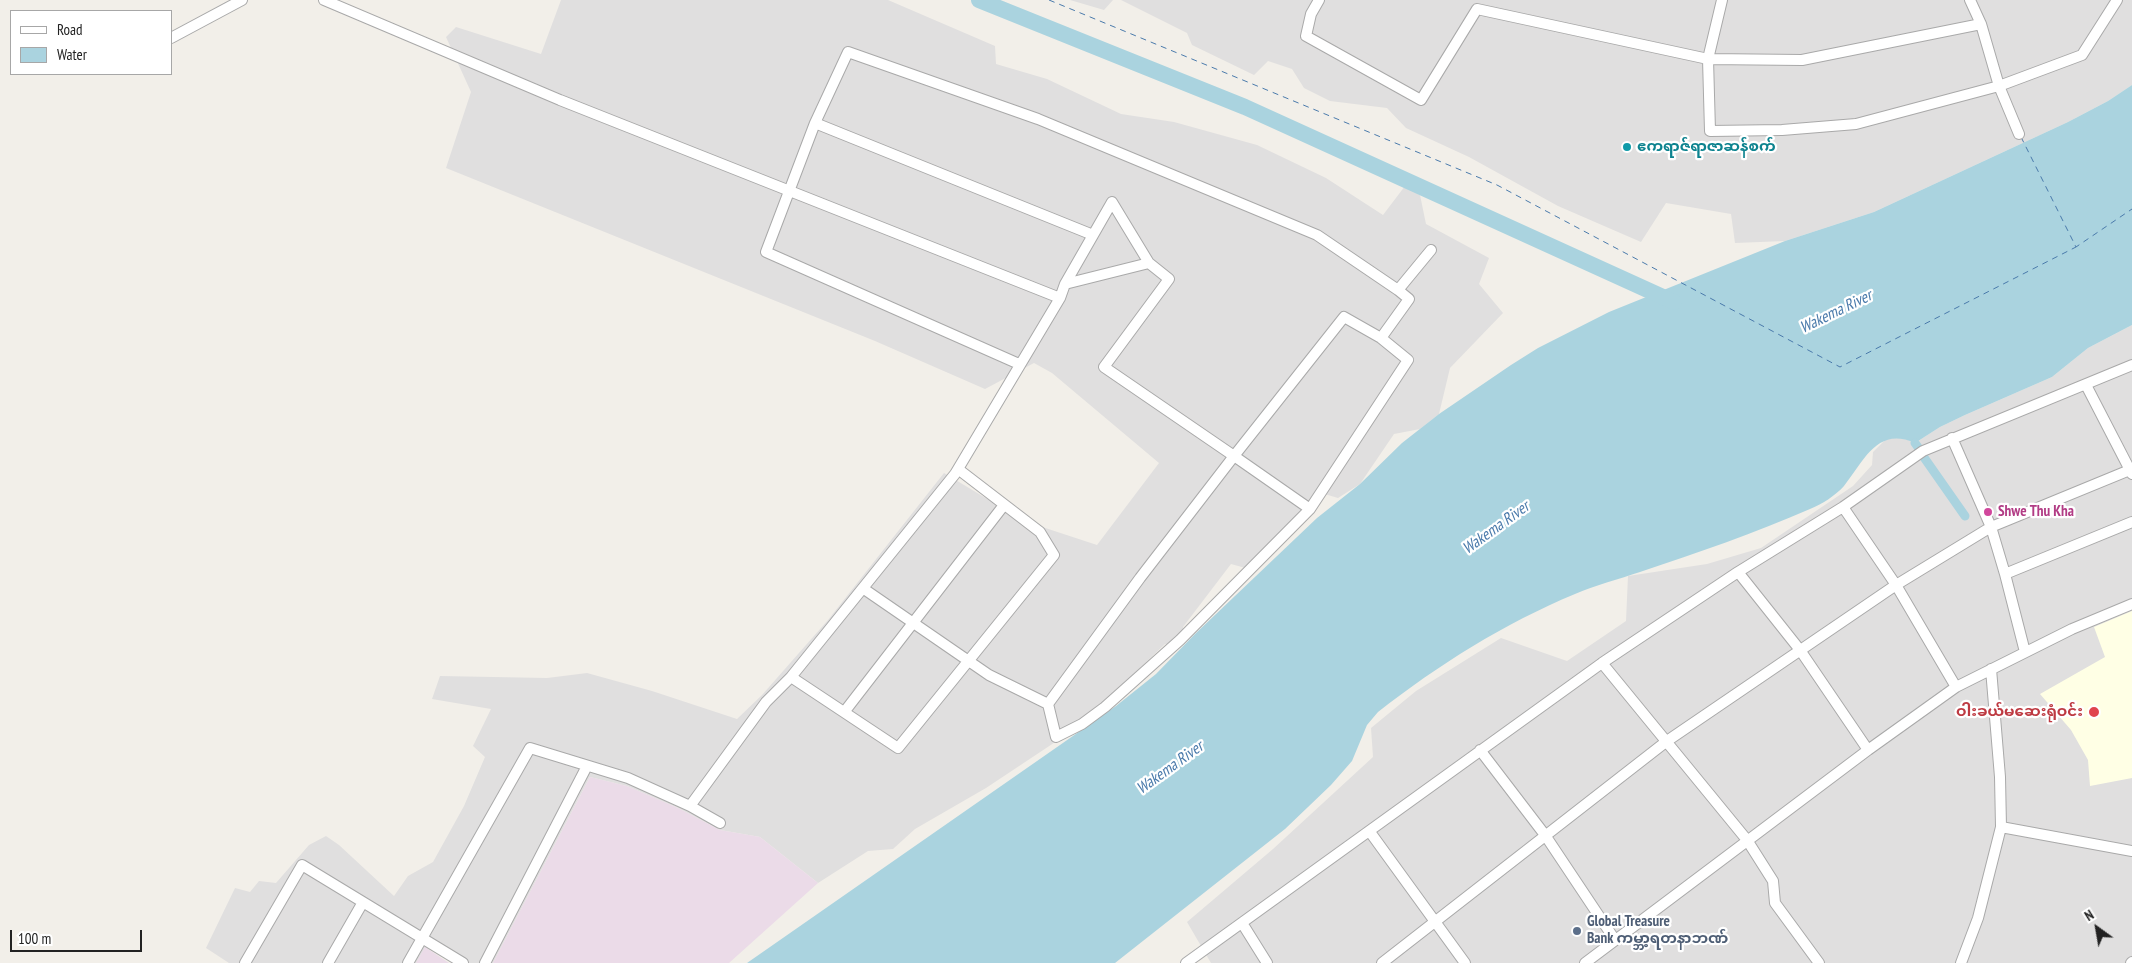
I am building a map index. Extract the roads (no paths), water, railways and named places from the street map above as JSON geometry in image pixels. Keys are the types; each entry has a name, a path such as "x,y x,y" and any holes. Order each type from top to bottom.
{"street":[{"path":"172,37 242,0"},
{"path":"324,0 560,100 1060,298"},
{"path":"1319,0 1311,14 1306,36 1421,100 1478,5 1708,59 1802,60 1980,24"},
{"path":"1722,0 1708,59 1710,131 1782,130 1856,124 1999,86 2082,55 2117,0"},
{"path":"1970,0 1980,24 1999,86 2019,134"},
{"path":"1019,364 766,252 815,123 848,52 1038,119 1317,235 1409,299 1380,338"},
{"path":"815,123 1093,235"},
{"path":"690,806 766,702 791,677 864,589 958,470 1019,364 1060,298 1065,284 1112,202 1149,263 1170,279 1104,367 1310,509"},
{"path":"1398,290 1431,250"},
{"path":"1065,284 1149,263"},
{"path":"1344,317 1380,338 1408,360 1310,509 1180,640 1082,724 1056,737 1048,704 1140,578 1344,317"},
{"path":"1186,963 1602,663 1738,572 1843,507 1923,451 2132,365"},
{"path":"1382,963 1667,741 1896,585 1991,527 2131,471 2086,385"},
{"path":"1952,438 1991,527 2006,574 2024,652"},
{"path":"791,677 845,711 898,748 1054,555 1040,532 958,470"},
{"path":"845,711 1004,505"},
{"path":"1843,507 1896,585 1956,687"},
{"path":"2006,574 2132,522"},
{"path":"1738,572 1800,650 1868,750"},
{"path":"864,589 989,675 1048,704"},
{"path":"1585,963 1747,840 1956,687 2024,652 2132,604"},
{"path":"1602,663 1747,840 1773,881 1775,903 1819,963"},
{"path":"1961,963 1978,918 2001,827 2000,777 1991,669"},
{"path":"408,963 530,748 628,778 690,806 720,823"},
{"path":"1480,750 1545,835 1615,940"},
{"path":"485,963 587,766"},
{"path":"2001,827 2132,851"},
{"path":"1370,832 1464,963"},
{"path":"245,963 302,865 463,963"},
{"path":"328,963 363,902"},
{"path":"1242,923 1267,963"}],"water":[{"name":"Wakema River","path":"2132,85 2132,325 2088,348 2052,377 1940,427 1915,443 1902,439 1891,439 1881,443 1865,457 1840,490 1815,507 1726,542 1575,594 1523,618 1473,646 1424,678 1378,712 1367,725 1352,761 1331,785 1285,829 1115,963 747,963 1116,706 1156,674 1195,634 1317,518 1360,484 1402,443 1439,414 1511,365 1538,348 1609,312 1785,241 1874,212 2068,122 2108,101"}],"waterway":[{"path":"979,0 1245,107 1674,302"},
{"path":"1915,443 1920,450"},
{"path":"1923,456 1965,516"}],"place":[{"name":"ဧကရာဇ်ရာဇာဆန်စက်","path":"1627,147"},
{"name":"Shwe Thu Kha","path":"1988,512"},
{"name":"ဝါးခယ်မဆေးရုံဝင်း","path":"2094,712"},
{"name":"Global Treasure Bank ကမ္ဘာ့ရတနာဘဏ်","path":"1577,931"}]}
